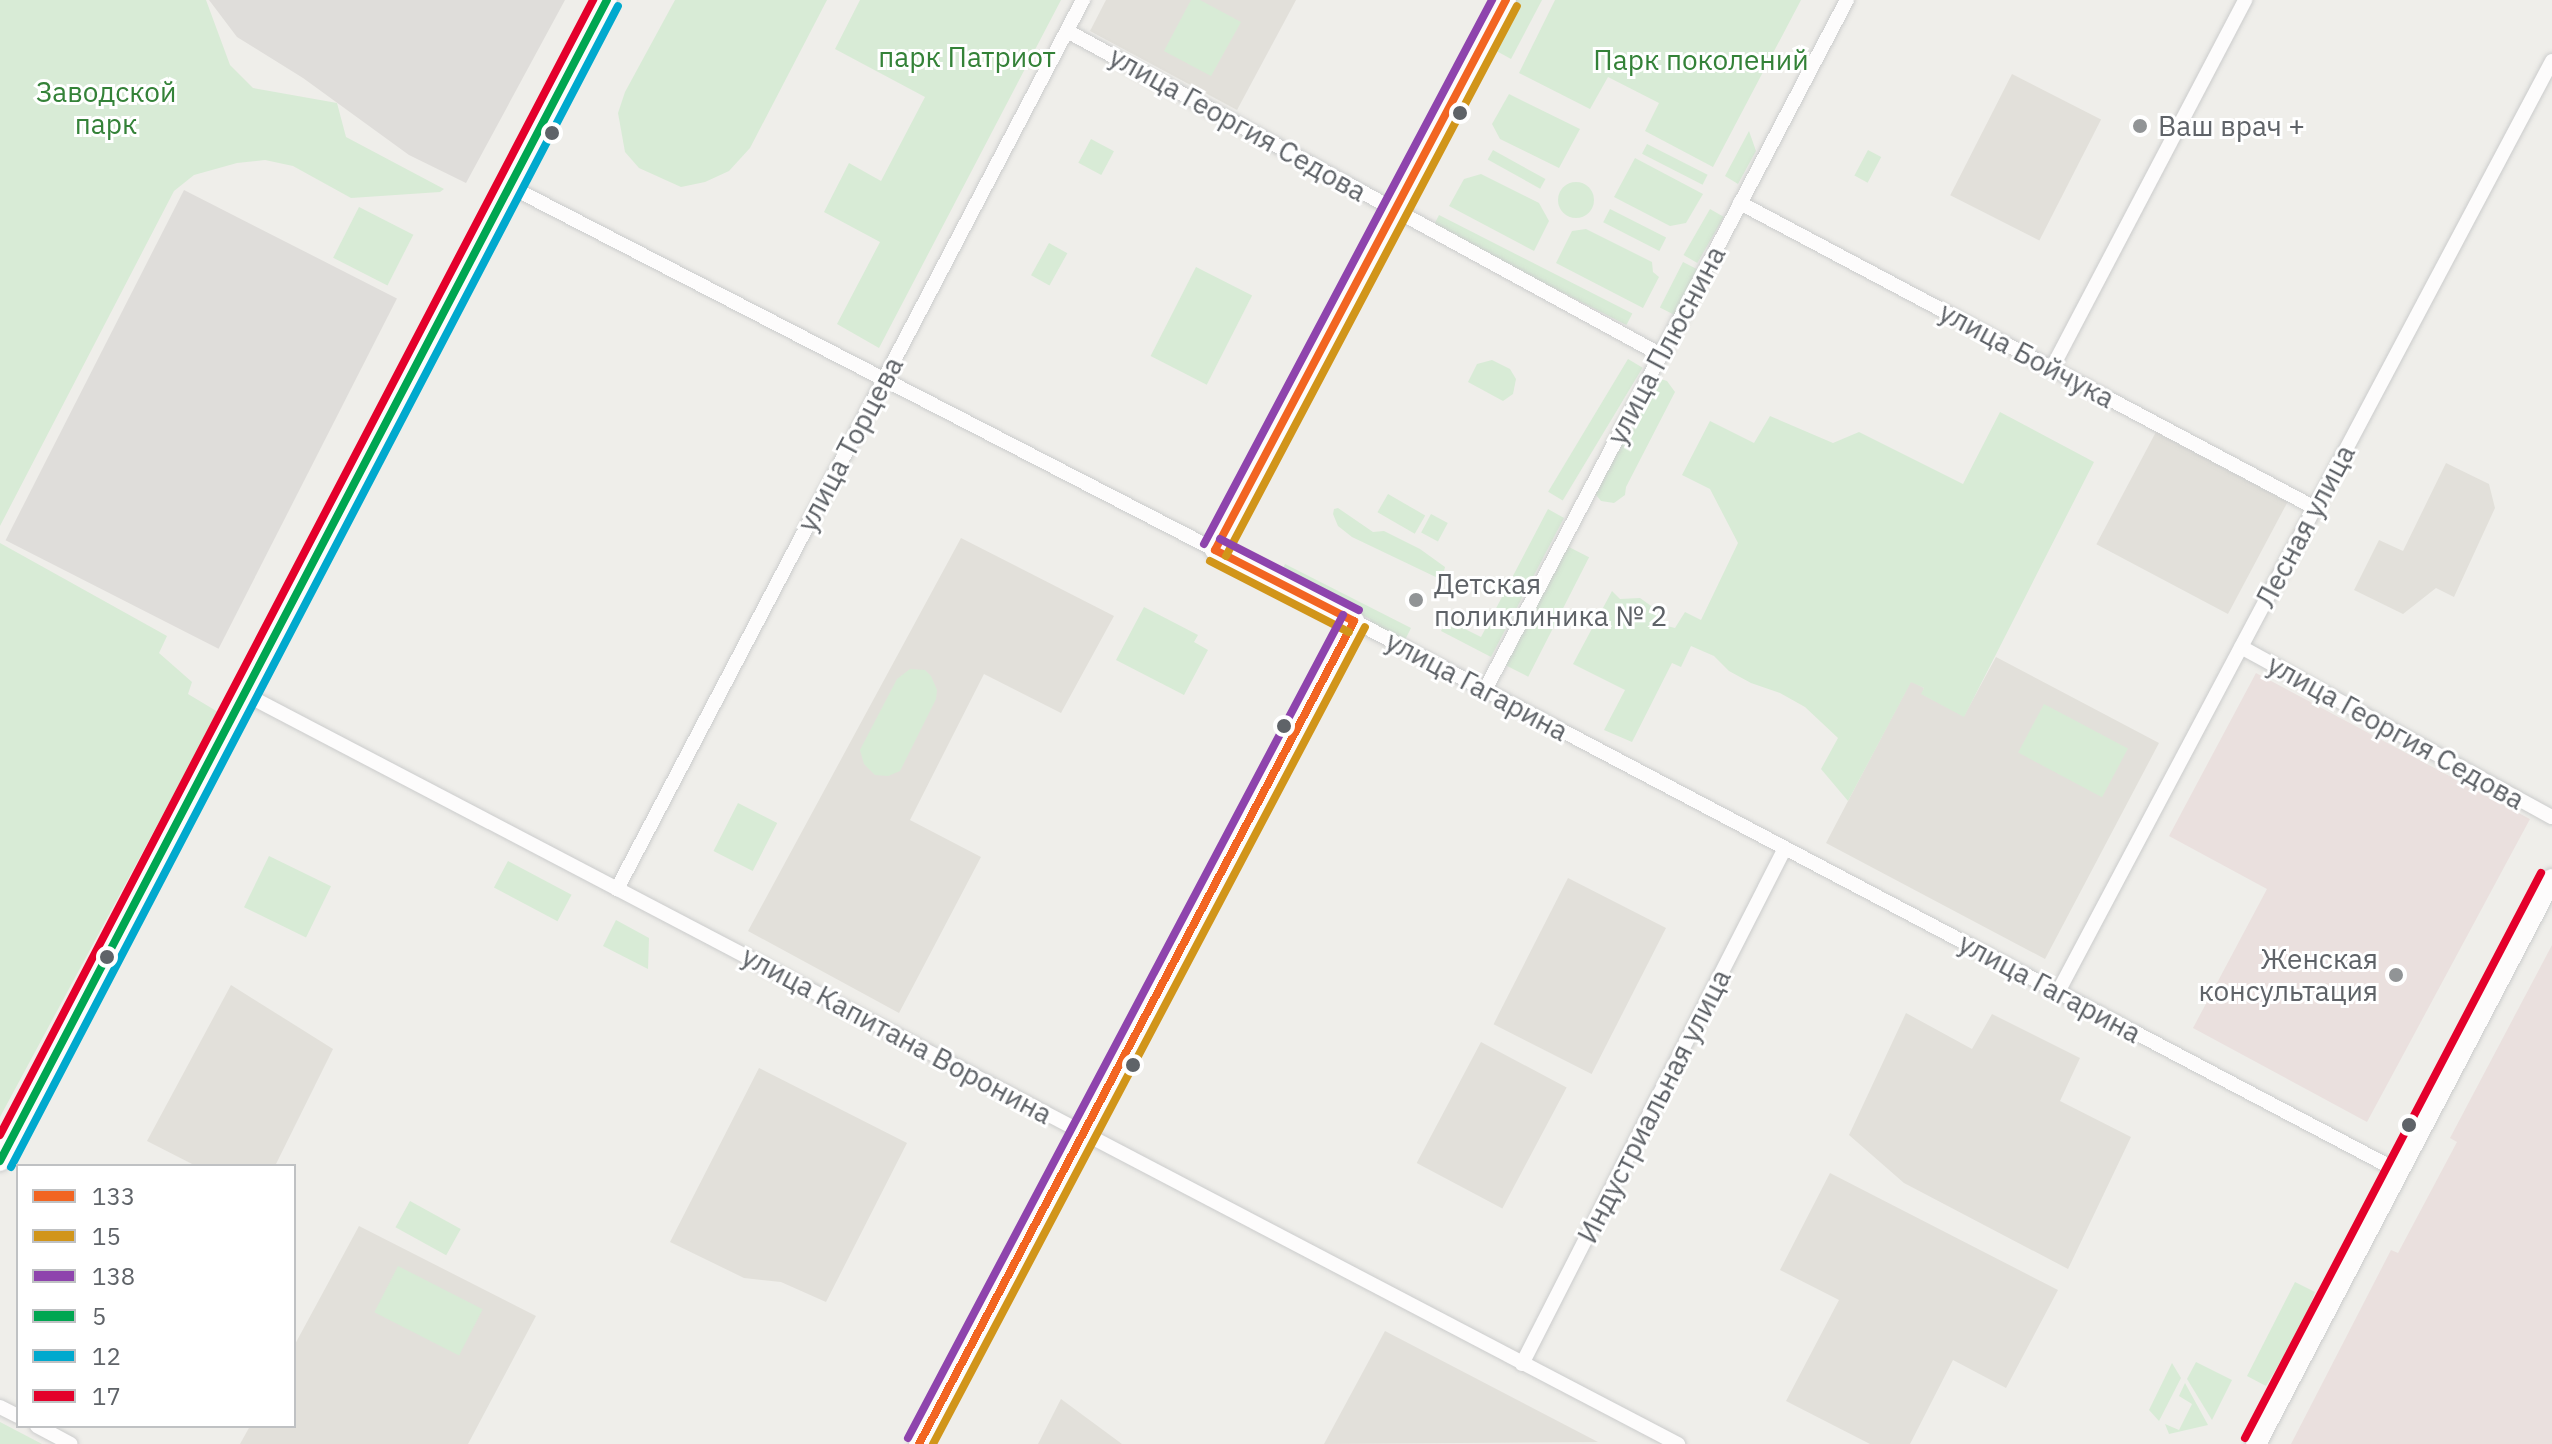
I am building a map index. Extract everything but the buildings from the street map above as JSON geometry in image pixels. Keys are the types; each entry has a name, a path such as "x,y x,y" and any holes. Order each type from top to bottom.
{"street":[{"path":"0,1161 607,0"},
{"name":"улица Торцева","path":"617,889 1083,0"},
{"path":"1215,550 1506,0"},
{"name":"улица Плюснина","path":"1485,690 1847,0"},
{"path":"2052,368 2245,0"},
{"name":"улица Георгия Седова","path":"1067,31 1661,355"},
{"name":"Лесная улица","path":"2058,992 2552,61"},
{"name":"улица Гагарина","path":"509,186 1354,621 2398,1171"},
{"name":"улица Бойчука","path":"1740,203 2315,508"},
{"path":"919,1444 1354,621"},
{"name":"улица Георгия Седова","path":"2241,647 2552,817"},
{"name":"улица Капитана Воронина","path":"243,693 1678,1444"},
{"name":"Индустриальная улица","path":"1522,1364 1785,848"},
{"path":"2256,1444 2552,879"},
{"path":"41,1428 71,1444"}],"shaded area":[{"path":"209,0 565,0 466,183 409,155 303,78 237,37"},
{"path":"1106,0 1296,0 1237,110 1090,31"},
{"path":"2012,74 2101,119 2039,241 1950,195"},
{"path":"184,190 397,299 219,649 6,540"},
{"path":"2156,432 2288,502 2228,614 2096,544"},
{"path":"2446,463 2489,484 2495,508 2454,597 2436,588 2403,614 2354,590 2379,540 2403,551"},
{"path":"961,538 1114,616 1061,713 984,674 910,820 981,857 899,1013 748,931"},
{"path":"1996,657 2159,743 2045,959 1826,843 1911,681 1924,688 1922,694 1964,716"},
{"path":"2256,673 2530,819 2367,1122 2193,1028 2267,889 2169,836"},
{"path":"1568,878 1666,928 1592,1074 1494,1024"},
{"path":"2552,945 2552,1444 2291,1444 2391,1250 2398,1253 2457,1142 2450,1138"},
{"path":"231,985 333,1049 276,1164 192,1164 147,1141"},
{"path":"1906,1013 1972,1049 1992,1014 2080,1058 2060,1101 2131,1137 2068,1269 1904,1183 1849,1135"},
{"path":"1481,1042 1567,1088 1502,1209 1417,1163"},
{"path":"759,1068 907,1143 826,1302 781,1282 744,1278 670,1242"},
{"path":"1830,1173 2058,1290 2006,1388 1953,1360 1910,1444 1870,1444 1786,1401 1839,1300 1780,1270"},
{"path":"359,1226 536,1316 468,1444 240,1444 249,1428 296,1428 296,1342"},
{"path":"1385,1331 1598,1442 1324,1444"},
{"path":"1061,1399 1122,1444 1038,1444"}],"green space":[{"name":"Заводской парк","path":"0,0 206,0 230,65 253,88 337,103 346,137 444,189 440,192 351,198 293,166 265,160 237,163 194,175 174,191 0,526"},
{"path":"675,0 827,0 750,148 729,171 705,182 681,187 639,168 625,152 618,113 625,92"},
{"name":"парк Патриот","path":"860,0 1061,0 879,348 837,324 880,242 824,212 849,163 881,181 925,97 835,49"},
{"path":"1191,0 1200,0 1241,22 1211,76 1164,51"},
{"path":"1516,0 1542,0 1511,59 1491,48"},
{"name":"Парк поколений","path":"1555,0 1801,0 1713,167 1645,131 1659,103 1608,77 1590,109 1519,73"},
{"path":"1509,94 1580,129 1559,168 1500,139 1492,124"},
{"path":"1749,131 1756,151 1738,184 1725,176"},
{"path":"1091,139 1114,151 1101,175 1078,163"},
{"path":"1647,144 1708,175 1703,185 1642,154"},
{"path":"1493,150 1545,179 1540,189 1488,160"},
{"path":"1868,150 1881,157 1868,183 1854,176"},
{"path":"1635,158 1703,194 1686,223 1670,226 1614,197"},
{"path":"1481,174 1539,203 1549,221 1534,251 1449,206 1464,179"},
{"path":"1576,182 1589,187 1594,200 1589,213 1576,218 1563,213 1558,200 1563,187"},
{"path":"359,207 413,235 387,285 333,258"},
{"path":"1610,209 1666,238 1659,251 1603,222"},
{"path":"1710,209 1724,217 1697,263 1684,255"},
{"path":"1439,215 1632,314 1626,325 1433,227"},
{"path":"1586,229 1652,262 1653,272 1659,277 1643,308 1556,263 1572,231"},
{"path":"1049,243 1067,253 1049,286 1031,275"},
{"path":"1683,262 1697,269 1674,315 1660,307"},
{"path":"1196,267 1252,296 1207,385 1151,356"},
{"path":"1628,359 1643,368 1563,501 1548,492"},
{"path":"1492,360 1510,369 1516,379 1513,394 1503,401 1468,382 1477,364"},
{"path":"1658,378 1667,381 1675,392 1626,487 1625,495 1614,503 1601,501 1593,491 1651,383"},
{"path":"2000,412 2094,462 1964,717 1921,694 1924,688 1911,682 1848,801 1821,769 1838,738 1805,707 1780,693 1751,683 1729,671 1714,656 1691,646 1681,667 1672,663 1632,742 1604,730 1625,690 1573,664 1612,591 1620,599 1640,598 1654,608 1663,625 1675,628 1685,612 1701,620 1738,543 1710,489 1682,475 1710,421 1754,443 1770,416 1833,443 1859,432 1963,484"},
{"path":"1388,494 1425,516 1415,534 1378,512"},
{"path":"1338,508 1373,532 1384,531 1420,549 1445,567 1442,580 1352,537 1338,526 1333,514 1334,509"},
{"path":"1548,509 1564,518 1491,657 1441,631 1447,620 1481,637"},
{"path":"1431,514 1448,523 1438,541 1421,533"},
{"path":"0,543 167,636 159,653 192,682 188,694 218,712 0,1117"},
{"path":"1565,545 1589,557 1528,677 1504,664"},
{"path":"1285,564 1411,628 1404,642 1373,627 1370,619 1280,574"},
{"path":"1144,607 1198,635 1194,642 1208,650 1184,695 1116,660"},
{"path":"910,669 925,670 931,676 937,690 936,699 900,771 888,776 875,775 864,764 860,750 897,679"},
{"path":"2044,704 2128,749 2102,797 2018,753"},
{"path":"738,803 777,823 753,871 713,851"},
{"path":"269,856 331,886 306,937 244,907"},
{"path":"508,861 572,895 557,921 494,887"},
{"path":"616,920 649,938 648,969 603,946"},
{"path":"410,1201 461,1229 446,1255 395,1227"},
{"path":"398,1266 483,1309 459,1355 374,1312"},
{"path":"2295,1282 2315,1292 2305,1321 2266,1386 2247,1376"},
{"path":"2196,1362 2232,1380 2212,1420 2187,1379"},
{"path":"2172,1363 2181,1378 2159,1421 2149,1410"},
{"path":"2185,1383 2208,1425 2169,1434 2165,1424 2179,1430 2192,1404 2179,1396"},
{"path":"0,1422 42,1444 0,1444"}],"transit line":[{"name":"17","path":"0,1135 593,0"},
{"name":"5","path":"0,1161 607,0"},
{"name":"138","path":"1204,544 1492,0"},
{"name":"133","path":"1215,550 1506,0"},
{"name":"12","path":"11,1167 618,6"},
{"name":"15","path":"1226,556 1517,6"},
{"name":"138","path":"1220,539 1359,610"},
{"name":"133","path":"1215,550 1354,621"},
{"name":"15","path":"1210,561 1349,632"},
{"name":"138","path":"908,1438 1343,615"},
{"name":"133","path":"919,1444 1354,621"},
{"name":"15","path":"933,1444 1365,627"},
{"name":"17","path":"2245,1438 2541,873"}],"place":[{"name":"Ваш врач +","path":"2140,126"},
{"name":"Детская поликлиника № 2","path":"1416,600"},
{"name":"Женская консультация","path":"2396,975"}]}
